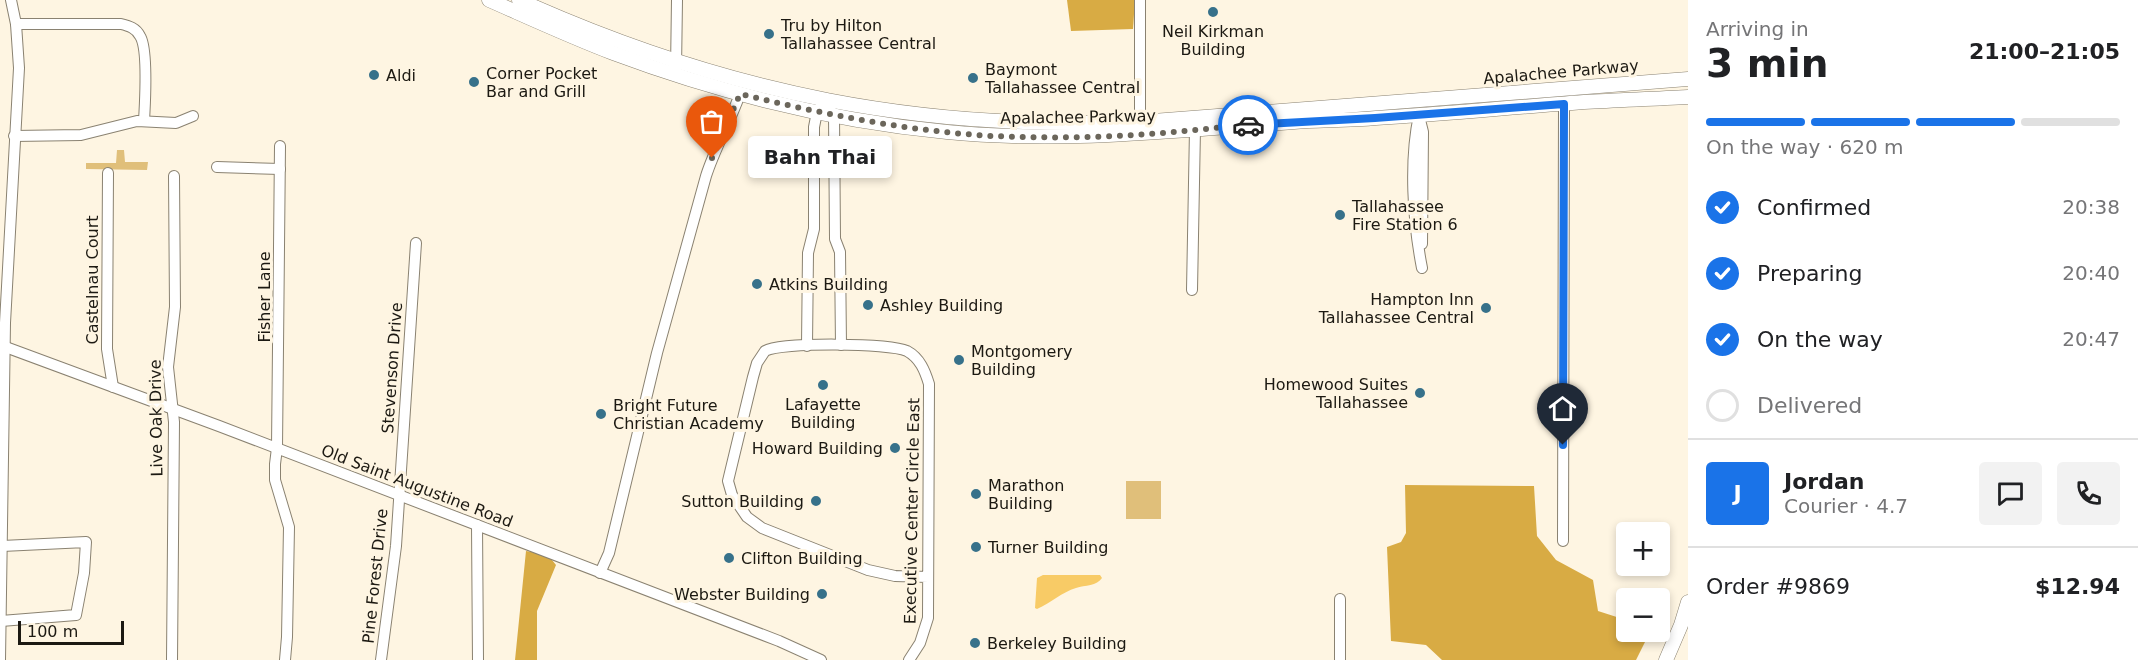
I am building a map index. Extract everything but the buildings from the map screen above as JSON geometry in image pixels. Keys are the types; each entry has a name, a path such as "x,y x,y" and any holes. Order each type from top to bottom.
{"main road":[{"name":"Apalachee Parkway","path":"489,0 611,52 768,88 820,106 834,115 966,134 1080,137 1295,109 1686,77"},
{"name":"Apalachee Parkway","path":"519,0 740,94 820,106 992,122 1195,129 1546,105 1684,99"},
{"path":"1546,105 1557,89"},
{"path":"1418,100 1419,115"},
{"path":"1295,109 1311,121 1340,106"},
{"path":"966,134 992,122"},
{"path":"1666,660 1688,602"}],"street":[{"path":"676,68 677,0"},
{"path":"1136,128 1140,113 1140,0"},
{"path":"0,9 12,4 16,24 19,68 2,346 3,546 0,660"},
{"path":"16,24 121,24 133,28 142,38 144,50 144,121"},
{"path":"600,573 609,553 652,373 712,155 731,119 740,94"},
{"path":"1563,541 1564,104"},
{"path":"807,346 808,253 814,229 814,127 820,106"},
{"path":"834,115 835,239 840,252 841,345 768,349 761,355 757,363 728,481 732,495 747,516 762,528 868,570 895,576 928,577"},
{"path":"1419,115 1423,132 1422,268 1415,230 1414,133 1419,115"},
{"path":"14,136 81,135 144,121 176,123 193,116"},
{"path":"1192,290 1195,129"},
{"name":"Fisher Lane","path":"280,146 277,448 274,464 275,480 289,527 285,660"},
{"path":"217,167 280,169"},
{"name":"Castelnau Court","path":"108,173 107,349 113,387"},
{"name":"Live Oak Drive","path":"172,660 174,422 168,367 175,307 174,176"},
{"name":"Stevenson Drive","path":"399,495 416,243"},
{"name":"Executive Center Circle East","path":"841,345 892,346 910,352 923,368 929,384 927,625 917,650 909,660"},
{"name":"Old Saint Augustine Road","path":"2,346 277,448 779,641 821,660"},
{"name":"Pine Forest Drive","path":"381,660 396,546 399,495"},
{"path":"477,525 478,660"},
{"path":"1,621 76,615 84,573 86,542 3,546"},
{"path":"1340,599 1340,660"}],"shaded area":[{"path":"1067,0 1135,0 1133,29 1071,31"},
{"path":"117,150 124,150 125,162 148,162 147,170 86,169 86,163 116,163"},
{"path":"1126,481 1161,481 1161,519 1126,519"},
{"path":"1405,485 1534,486 1537,536 1556,560 1593,580 1598,611 1616,617 1616,642 1645,642 1636,660 1442,660 1426,645 1391,641 1387,547 1401,542 1406,533"},
{"path":"526,551 548,555 556,565 537,611 537,660 515,660"},
{"path":"1043,575 1100,575 1102,578 1094,584 1066,592 1037,609 1035,608 1037,578"}],"way so far":[{"path":"712,158 740,94 812,111 946,132 993,136 1135,135 1248,125"}],"place":[{"name":"Neil Kirkman Building","path":"1213,12"},
{"name":"Tru by Hilton Tallahassee Central","path":"769,34"},
{"name":"Aldi","path":"374,75"},
{"name":"Baymont Tallahassee Central","path":"973,78"},
{"name":"Corner Pocket Bar and Grill","path":"474,82"},
{"name":"Bahn Thai","path":"712,158"},
{"name":"Tallahassee Fire Station 6","path":"1340,215"},
{"name":"Atkins Building","path":"757,284"},
{"name":"Ashley Building","path":"868,305"},
{"name":"Hampton Inn Tallahassee Central","path":"1486,308"},
{"name":"Montgomery Building","path":"959,360"},
{"name":"Lafayette Building","path":"823,385"},
{"name":"Homewood Suites Tallahassee","path":"1420,393"},
{"name":"Bright Future Christian Academy","path":"601,414"},
{"name":"Howard Building","path":"895,448"},
{"name":"Marathon Building","path":"976,494"},
{"name":"Sutton Building","path":"816,501"},
{"name":"Turner Building","path":"976,547"},
{"name":"Clifton Building","path":"729,558"},
{"name":"Webster Building","path":"822,594"},
{"name":"Berkeley Building","path":"975,643"}],"route":[{"path":"1248,125 1564,104 1563,445"}]}
